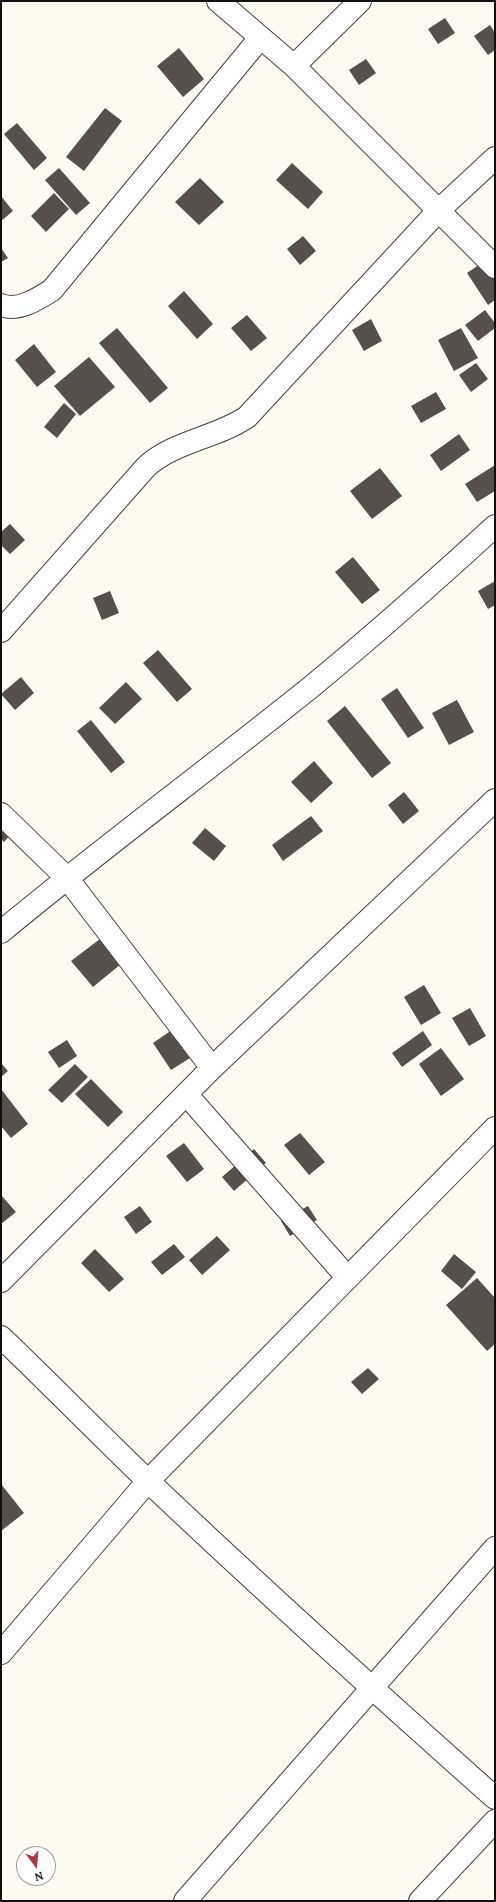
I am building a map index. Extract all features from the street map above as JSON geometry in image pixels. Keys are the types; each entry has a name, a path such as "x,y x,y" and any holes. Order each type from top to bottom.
{"street":[{"path":"218,1 294,66 495,267"},
{"path":"294,66 360,1"},
{"path":"1,305 7,308 32,303 52,290 260,38"},
{"path":"1,631 146,467 159,457 225,429 247,417 439,210 495,158"},
{"path":"1,932 67,878 311,686 433,583 495,526"},
{"path":"1,1282 212,1068 495,800"},
{"path":"1,814 67,878 212,1068"},
{"path":"186,1094 347,1277"},
{"path":"1,1653 148,1481 347,1277 493,1135"},
{"path":"1,1337 62,1395 148,1481 371,1688 495,1798"},
{"path":"185,1901 495,1548"},
{"path":"420,1901 495,1820"}],"building":[{"path":"445,18 455,33 438,44 428,29"},
{"path":"490,25 495,33 495,50 488,55 474,36"},
{"path":"179,48 204,79 183,97 157,66"},
{"path":"366,59 376,73 359,85 349,70"},
{"path":"105,108 122,121 84,171 66,157"},
{"path":"17,123 47,158 34,170 4,134"},
{"path":"292,163 323,192 308,209 276,180"},
{"path":"59,168 90,203 76,215 45,180"},
{"path":"200,178 224,202 199,225 175,202"},
{"path":"54,193 69,209 46,232 31,216"},
{"path":"1,196 13,211 1,221"},
{"path":"303,236 316,251 300,265 287,249"},
{"path":"1,248 8,258 1,262"},
{"path":"486,260 495,273 495,300 488,305 467,273"},
{"path":"184,291 213,324 197,339 168,306"},
{"path":"485,310 495,323 495,328 478,341 465,325"},
{"path":"247,315 267,338 251,351 231,328"},
{"path":"371,319 382,341 364,351 352,330"},
{"path":"117,328 168,388 150,403 99,343"},
{"path":"461,328 478,358 454,371 438,340"},
{"path":"34,344 56,372 37,387 15,360"},
{"path":"89,357 115,387 80,416 54,386"},
{"path":"476,363 488,379 471,392 459,375"},
{"path":"436,392 446,409 421,423 411,406"},
{"path":"64,403 76,414 57,438 44,427"},
{"path":"459,434 470,450 441,471 430,455"},
{"path":"495,465 495,491 477,502 465,484"},
{"path":"380,468 402,496 372,519 350,491"},
{"path":"10,524 25,540 10,554 1,545 1,532"},
{"path":"353,557 380,590 362,604 335,572"},
{"path":"495,581 495,605 488,609 478,591"},
{"path":"110,591 119,613 102,620 93,598"},
{"path":"158,650 192,689 177,702 143,663"},
{"path":"21,677 34,693 15,710 1,694"},
{"path":"126,682 142,699 115,724 99,708"},
{"path":"397,688 424,728 408,738 381,699"},
{"path":"457,700 474,732 449,745 432,713"},
{"path":"345,706 391,763 372,778 327,721"},
{"path":"91,720 125,762 111,773 77,731"},
{"path":"314,761 333,783 311,803 291,782"},
{"path":"404,792 419,811 403,824 388,805"},
{"path":"1,814 17,827 4,842 1,839"},
{"path":"311,816 323,831 283,861 272,845"},
{"path":"205,828 226,846 214,861 192,843"},
{"path":"100,939 121,964 93,987 71,961"},
{"path":"424,985 441,1013 421,1025 404,997"},
{"path":"470,1008 486,1036 469,1046 452,1018"},
{"path":"172,1030 190,1058 171,1070 153,1043"},
{"path":"423,1031 432,1045 402,1067 392,1053"},
{"path":"67,1040 77,1056 59,1068 48,1052"},
{"path":"441,1048 464,1079 441,1096 419,1064"},
{"path":"1,1063 8,1071 1,1077"},
{"path":"75,1064 88,1077 62,1103 48,1090"},
{"path":"91,1079 123,1112 108,1127 75,1094"},
{"path":"1,1089 28,1124 11,1138 1,1126"},
{"path":"300,1133 325,1162 309,1175 284,1145"},
{"path":"184,1143 204,1169 187,1182 166,1156"},
{"path":"254,1149 266,1163 234,1191 222,1177"},
{"path":"1,1195 16,1212 1,1224"},
{"path":"140,1206 152,1222 136,1234 124,1217"},
{"path":"308,1206 317,1220 290,1236 281,1221"},
{"path":"217,1236 230,1250 202,1275 189,1260"},
{"path":"174,1244 185,1257 162,1275 151,1262"},
{"path":"95,1249 124,1279 109,1292 81,1263"},
{"path":"454,1254 476,1272 462,1289 441,1271"},
{"path":"477,1278 495,1298 495,1344 487,1351 446,1305"},
{"path":"368,1368 379,1379 362,1394 351,1382"},
{"path":"1,1484 24,1513 1,1531"}]}
